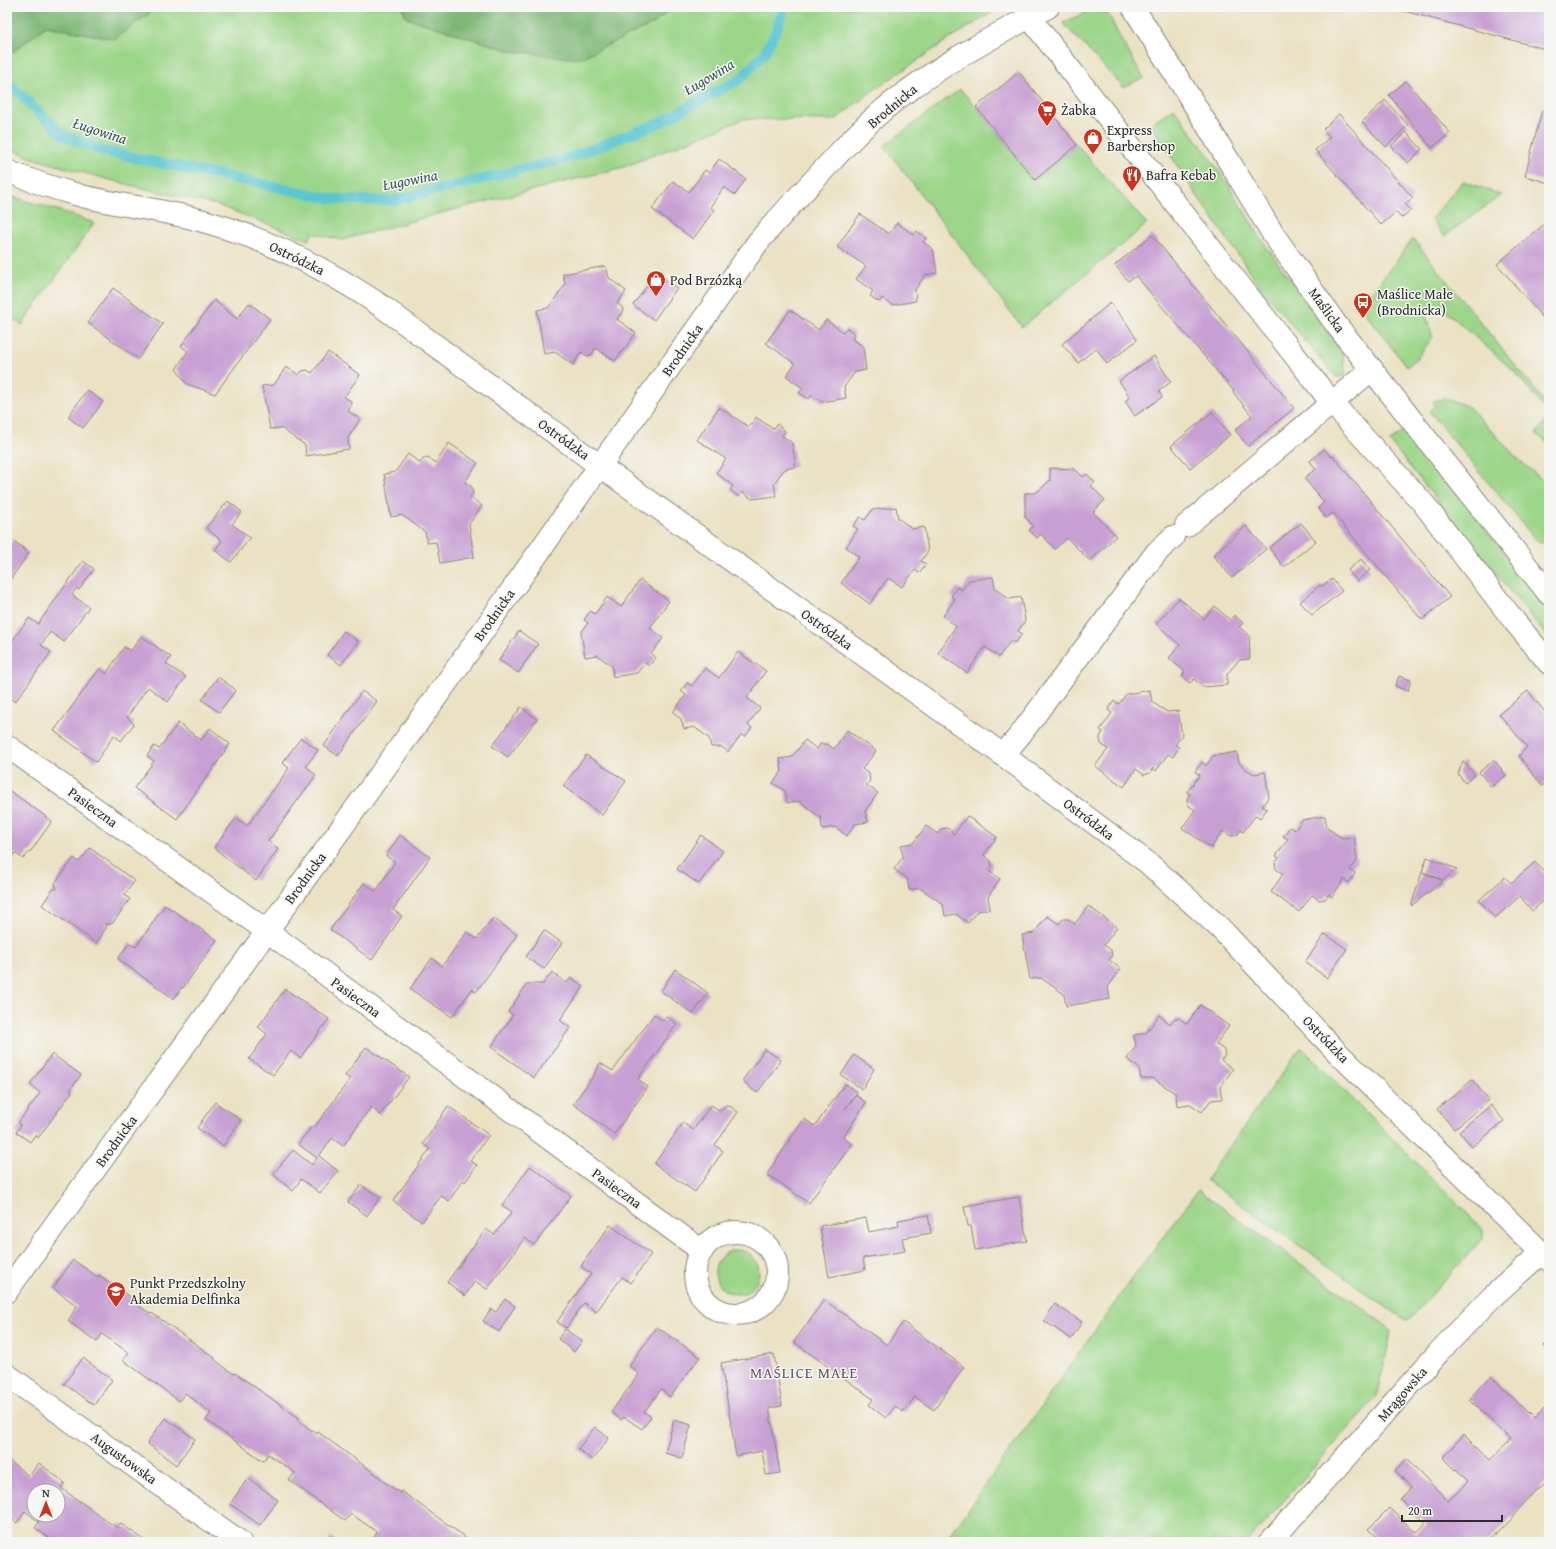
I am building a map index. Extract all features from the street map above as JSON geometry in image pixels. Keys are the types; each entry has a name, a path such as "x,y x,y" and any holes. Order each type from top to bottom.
{"street":[{"name":"Maślicka","path":"1133,7 1273,234 1335,323 1547,588"},
{"path":"1039,12 1037,27 1332,403 1423,503 1515,622 1549,662"},
{"name":"Brodnicka","path":"7,1291 600,466 758,242 783,212 847,145 887,107 926,78 974,47 1039,12"},
{"name":"Ostródzka","path":"7,171 83,196 214,224 292,254 349,284 380,305 600,466 1002,755 1148,863 1219,927 1336,1051 1545,1257"},
{"path":"1002,755 1020,735 1156,553 1372,369"},
{"name":"Pasieczna","path":"7,746 267,931 702,1251"},
{"name":"Mrągowska","path":"1270,1542 1438,1353 1492,1297 1545,1257"},
{"name":"Augustowska","path":"7,1375 240,1542"}],"green space":[{"path":"7,7 158,7 114,39 46,26 13,52 7,47"},
{"path":"158,7 402,7 407,18 511,51 653,24 673,7 1001,7 946,41 871,92 835,120 744,119 624,167 453,210 342,240 312,233 309,240 217,205 125,184 38,160 7,148 7,47 13,52 46,26 114,39"},
{"path":"402,7 673,7 653,24 578,59 511,51 407,18"},
{"path":"1093,9 1109,15 1120,38 1144,78 1123,87 1063,23"},
{"path":"960,89 1035,180 1077,145 1147,224 1022,327 884,146"},
{"path":"1174,108 1219,170 1262,240 1342,353 1346,376 1336,377 1263,291 1185,178 1151,125 1154,121"},
{"path":"1463,181 1502,195 1444,236 1431,219"},
{"path":"7,195 70,214 94,223 22,325 7,315"},
{"path":"1413,239 1549,407 1549,414 1515,372 1439,305 1424,310 1433,337 1417,358 1407,367 1359,305 1369,296"},
{"path":"1446,398 1469,407 1518,459 1545,482 1549,482 1549,546 1535,539 1429,411 1435,406 1433,401"},
{"path":"1549,417 1549,444 1536,434"},
{"path":"1405,429 1549,608 1549,639 1390,442"},
{"path":"1301,1047 1483,1230 1483,1238 1408,1321 1206,1180"},
{"path":"1198,1190 1392,1330 1376,1398 1247,1542 945,1542 1133,1277"},
{"path":"733,1250 741,1250 753,1256 759,1268 759,1276 753,1288 741,1294 733,1294 721,1288 715,1276 715,1268 721,1256"}],"building":[{"path":"1389,7 1549,7 1549,50"},
{"path":"1019,72 1077,145 1035,180 976,107"},
{"path":"1406,81 1450,133 1432,148 1389,95"},
{"path":"1385,100 1408,125 1386,147 1362,122"},
{"path":"1542,110 1549,112 1549,183 1525,176"},
{"path":"1339,114 1413,198 1405,204 1411,210 1401,218 1396,212 1381,225 1315,150 1330,137 1323,129"},
{"path":"1406,132 1422,149 1408,163 1391,146"},
{"path":"719,159 746,179 735,195 724,187 710,207 714,210 693,239 652,209 673,181 689,192 705,170 709,173"},
{"path":"860,214 889,234 897,223 914,235 917,231 926,238 923,242 933,249 937,273 925,275 915,290 916,301 892,305 882,298 879,302 870,296 873,291 856,279 866,266 837,247"},
{"path":"1549,220 1549,325 1497,264"},
{"path":"1152,235 1294,408 1248,446 1235,430 1252,416 1233,392 1234,391 1136,276 1128,281 1115,265"},
{"path":"606,266 609,278 626,291 617,303 622,307 623,311 617,319 636,333 615,361 596,348 591,355 587,356 581,352 573,365 555,352 544,354 537,310 548,308 565,285 563,274"},
{"path":"656,274 677,288 654,320 633,305"},
{"path":"113,288 163,324 138,359 88,323"},
{"path":"214,300 237,319 249,303 270,319 215,394 187,384 176,369 188,351 181,346"},
{"path":"1110,303 1126,322 1137,340 1107,364 1096,348 1078,363 1062,344"},
{"path":"790,310 819,330 826,320 843,332 847,328 855,334 852,339 863,346 866,370 855,372 844,387 846,398 822,402 812,395 809,399 799,393 803,388 786,376 795,364 766,343"},
{"path":"328,352 360,375 344,397 351,401 351,406 348,411 360,419 348,438 349,449 306,456 305,445 281,428 270,429 262,386 274,385 286,367 299,375 302,371 307,370 312,373"},
{"path":"1154,356 1171,382 1159,391 1162,397 1135,416 1125,401 1130,397 1119,381"},
{"path":"87,390 103,402 83,428 68,417"},
{"path":"719,407 749,427 756,417 773,429 777,424 785,431 782,436 792,443 796,467 785,469 779,476 774,484 776,496 752,499 742,492 739,497 730,490 733,486 716,473 726,459 697,440"},
{"path":"1212,412 1230,435 1190,468 1171,446"},
{"path":"449,443 478,463 465,482 472,487 473,493 470,497 482,506 469,524 474,557 440,563 436,542 427,543 425,532 402,515 391,517 384,474 395,472 408,454 420,463 424,458 428,457 436,463"},
{"path":"1324,449 1331,457 1333,456 1450,597 1422,620 1333,513 1326,518 1318,508 1324,502 1304,478 1316,469 1310,461"},
{"path":"1050,468 1075,469 1083,477 1087,474 1095,482 1091,486 1105,500 1093,512 1116,536 1090,561 1067,538 1055,549 1041,534 1037,538 1029,530 1033,526 1025,517 1025,493 1036,493 1050,480"},
{"path":"228,501 242,512 232,524 250,538 231,562 215,550 222,541 206,528"},
{"path":"896,507 898,518 912,529 924,527 928,551 921,561 926,564 919,573 915,570 902,587 888,578 870,604 841,583 859,557 846,547 858,529 853,526 860,517 865,520 872,510"},
{"path":"1301,523 1316,541 1284,567 1269,548"},
{"path":"1246,526 1266,549 1232,578 1213,555"},
{"path":"13,540 29,553 7,584 7,549"},
{"path":"1361,559 1370,570 1357,581 1348,570"},
{"path":"83,561 94,569 79,590 76,588 72,595 89,607 64,642 50,632 41,645 51,652 15,702 7,696 7,648 29,618 38,624"},
{"path":"993,577 995,588 1009,599 1021,597 1025,621 1018,631 1022,634 1015,643 1011,640 999,657 985,647 967,673 938,653 956,626 943,616 955,599 951,596 957,587 962,590 969,580"},
{"path":"1332,579 1342,591 1312,615 1300,602 1320,585 1322,586"},
{"path":"640,580 669,601 650,628 663,638 651,654 656,658 649,666 645,663 637,673 613,677 612,666 597,655 585,657 581,633 588,623 584,620 590,611 595,614 607,597 621,607"},
{"path":"1179,598 1204,619 1215,606 1230,620 1234,615 1243,623 1239,627 1249,635 1250,659 1239,660 1227,674 1227,685 1203,687 1194,679 1190,683 1182,676 1185,672 1169,658 1180,645 1156,624"},
{"path":"344,631 358,641 341,665 327,655"},
{"path":"519,631 538,644 518,673 499,660"},
{"path":"141,636 171,657 166,664 186,677 168,702 148,687 127,717 134,724 121,741 114,735 96,762 54,731 100,668 106,674 124,647 131,651"},
{"path":"738,652 766,671 747,698 760,708 748,725 752,728 745,737 742,734 728,752 722,747 711,747 709,738 694,727 684,729 681,719 673,712 686,695 681,691 687,683 692,686 705,668 719,678"},
{"path":"1399,676 1411,680 1408,691 1395,686"},
{"path":"218,677 236,690 219,712 202,700"},
{"path":"1150,690 1152,702 1167,712 1178,711 1182,735 1175,745 1179,747 1173,757 1168,754 1156,771 1153,768 1150,773 1144,775 1136,769 1124,787 1095,766 1108,749 1101,744 1100,737 1103,732 1100,730 1112,713 1108,710 1114,701 1119,704 1126,694"},
{"path":"362,691 377,701 338,756 324,746"},
{"path":"1528,691 1549,717 1549,780 1542,786 1519,756 1527,747 1499,714"},
{"path":"521,707 537,719 508,757 492,746"},
{"path":"178,723 201,740 210,728 230,744 177,819 134,788 154,761 147,756 154,746 159,749"},
{"path":"847,730 876,751 862,769 869,774 870,781 866,785 878,793 865,811 868,822 855,824 847,836 835,827 822,829 821,818 799,801 787,803 785,791 773,783 782,771 780,759 792,757 805,740 817,749 820,744 827,744 834,749"},
{"path":"301,738 318,750 306,766 316,775 268,841 278,849 256,881 214,848 236,818 247,826 289,768 282,763"},
{"path":"1237,752 1239,763 1246,769 1254,774 1265,772 1269,796 1262,806 1267,809 1260,818 1256,815 1243,832 1241,830 1237,835 1231,836 1223,831 1211,848 1182,828 1195,810 1188,805 1187,799 1190,794 1187,792 1200,775 1195,772 1202,762 1206,766 1213,756"},
{"path":"586,755 626,781 602,815 563,786"},
{"path":"1494,760 1506,775 1491,787 1479,772"},
{"path":"1463,761 1475,775 1465,783 1458,774"},
{"path":"10,791 52,821 31,851 23,859 15,853 7,864 7,795"},
{"path":"967,816 997,837 984,855 991,861 992,866 989,871 1000,879 988,897 990,909 977,911 968,923 956,914 945,916 943,904 920,888 909,890 907,878 894,869 903,857 901,845 913,843 926,826 938,834 941,829 947,828 954,834"},
{"path":"1325,816 1327,828 1342,838 1354,837 1357,861 1350,870 1355,873 1349,883 1344,879 1332,897 1329,894 1325,899 1319,900 1312,895 1299,912 1271,892 1283,874 1276,869 1275,863 1279,858 1276,856 1288,839 1283,836 1290,827 1295,830 1302,820"},
{"path":"400,835 430,857 393,910 402,916 372,960 330,930 364,883 375,891 378,888 395,862 386,856"},
{"path":"701,835 723,851 699,884 677,869"},
{"path":"90,848 135,881 124,895 130,899 112,924 106,924 106,928 96,943 42,905 53,889 57,889 55,883 74,858 79,862"},
{"path":"1427,857 1457,869 1443,880 1422,872"},
{"path":"1535,862 1549,878 1549,895 1532,911 1520,896 1495,918 1479,900 1505,877 1511,883"},
{"path":"1422,872 1443,881 1411,906"},
{"path":"165,905 217,940 174,999 118,959 129,943 136,947"},
{"path":"1088,906 1117,927 1104,945 1111,950 1112,956 1109,960 1121,969 1108,987 1110,999 1066,1006 1064,994 1041,978 1030,979 1022,935 1034,933 1047,916 1059,924 1063,919 1068,919 1075,924"},
{"path":"493,918 517,935 476,992 472,989 452,1017 410,989 432,958 442,966 467,932 477,939"},
{"path":"544,930 562,943 544,969 526,957"},
{"path":"1325,934 1347,949 1327,978 1305,962"},
{"path":"675,969 708,993 693,1014 661,991"},
{"path":"552,972 567,983 571,978 584,986 560,1020 570,1028 534,1078 491,1047 513,1015 508,1012 527,984 543,984"},
{"path":"285,989 329,1019 300,1058 291,1051 273,1075 249,1059 267,1034 258,1027"},
{"path":"1200,1005 1229,1026 1216,1044 1224,1050 1225,1055 1221,1060 1233,1069 1220,1087 1222,1099 1211,1100 1202,1112 1190,1104 1177,1106 1176,1094 1153,1078 1141,1079 1139,1068 1127,1059 1136,1046 1134,1035 1146,1033 1159,1015 1170,1024 1174,1019 1179,1018 1187,1024"},
{"path":"654,1014 663,1021 666,1016 677,1024 638,1079 648,1087 614,1134 573,1104 594,1075 600,1063 613,1071"},
{"path":"366,1047 409,1077 380,1115 371,1107 343,1146 332,1138 319,1156 338,1171 320,1193 301,1179 293,1191 273,1174 293,1150 312,1165 317,1158 298,1144 312,1126 314,1128 350,1079 345,1076"},
{"path":"765,1049 781,1060 757,1093 742,1081"},
{"path":"52,1054 81,1075 70,1090 72,1092 38,1138 35,1135 30,1142 16,1132 21,1125 18,1123 40,1093 30,1084"},
{"path":"854,1055 874,1069 862,1089 841,1075"},
{"path":"1472,1080 1489,1100 1454,1129 1437,1109"},
{"path":"845,1084 857,1092 845,1109 856,1095 866,1103 843,1137 852,1144 809,1203 767,1174 804,1119 815,1126"},
{"path":"215,1102 241,1120 223,1146 197,1128"},
{"path":"727,1104 738,1112 715,1145 723,1151 695,1192 654,1164 683,1123 693,1130 711,1105 721,1111"},
{"path":"1491,1105 1504,1121 1472,1147 1459,1131"},
{"path":"448,1106 489,1135 470,1161 477,1165 465,1182 463,1180 449,1201 441,1196 422,1222 393,1201 430,1149 423,1144"},
{"path":"530,1166 571,1196 534,1245 525,1238 487,1289 475,1281 465,1296 447,1282 486,1229 494,1235 512,1212 502,1205"},
{"path":"361,1185 380,1197 367,1216 348,1202"},
{"path":"1019,1197 1027,1241 975,1250 971,1226 968,1226 964,1206"},
{"path":"928,1215 931,1233 902,1238 905,1251 863,1258 865,1270 829,1277 820,1226 866,1218 869,1232 899,1226 898,1220"},
{"path":"610,1225 651,1254 631,1283 622,1277 596,1312 584,1303 566,1328 557,1322 591,1274 581,1266"},
{"path":"73,1260 98,1277 99,1275 133,1299 132,1301 151,1314 152,1313 215,1358 214,1359 224,1367 234,1374 235,1373 299,1418 298,1420 307,1427 317,1434 318,1432 381,1478 380,1479 400,1493 401,1491 465,1537 464,1539 469,1542 374,1542 372,1540 377,1532 351,1514 345,1521 289,1480 295,1473 268,1454 263,1461 206,1420 211,1413 185,1393 179,1401 123,1360 129,1353 102,1334 97,1342 68,1321 77,1306 53,1288"},
{"path":"505,1299 515,1306 499,1332 483,1321 491,1309 496,1312"},
{"path":"824,1300 887,1345 903,1322 964,1367 934,1410 915,1397 903,1412 895,1406 886,1418 869,1405 873,1399 794,1342"},
{"path":"1055,1304 1082,1322 1071,1339 1044,1321"},
{"path":"657,1327 700,1357 670,1397 661,1389 644,1412 651,1417 642,1429 624,1417 621,1420 611,1412 639,1374 629,1366"},
{"path":"565,1329 582,1341 574,1352 558,1339"},
{"path":"1549,1340 1549,1352 1543,1346"},
{"path":"774,1354 782,1406 769,1408 780,1473 766,1475 762,1451 736,1456 721,1363"},
{"path":"83,1358 112,1380 94,1405 64,1384"},
{"path":"1491,1376 1533,1418 1543,1408 1549,1413 1549,1479 1487,1542 1381,1542 1368,1529 1389,1508 1416,1533 1426,1524 1400,1499 1411,1488 1395,1470 1407,1459 1448,1501 1468,1482 1443,1457 1464,1434 1490,1460 1511,1440 1469,1399"},
{"path":"165,1418 195,1439 176,1465 147,1443"},
{"path":"674,1420 691,1425 682,1458 665,1453"},
{"path":"595,1427 609,1438 592,1460 578,1449"},
{"path":"7,1459 29,1476 39,1463 65,1483 26,1483 26,1512 25,1511 17,1523 7,1515"},
{"path":"248,1478 278,1500 260,1525 230,1504"},
{"path":"66,1492 117,1528 120,1523 147,1542 55,1542 35,1528 38,1523 66,1523"},
{"path":"331,1537 337,1542 328,1542"}],"waterway":[{"name":"Ługowina","path":"7,82 63,135 103,151 333,199 392,201 571,157 661,122 740,79 764,54 778,26 784,7"}],"place":[{"name":"Żabka","path":"1047,127"},
{"name":"Express Barbershop","path":"1093,155"},
{"name":"Bafra Kebab","path":"1132,192"},
{"name":"Pod Brzózką","path":"656,297"},
{"name":"Maślice Małe (Brodnicka)","path":"1363,319"},
{"name":"Punkt Przedszkolny Akademia Delfinka","path":"116,1308"}],"district":[{"name":"MAŚLICE MAŁE","path":"804,1373"}]}
